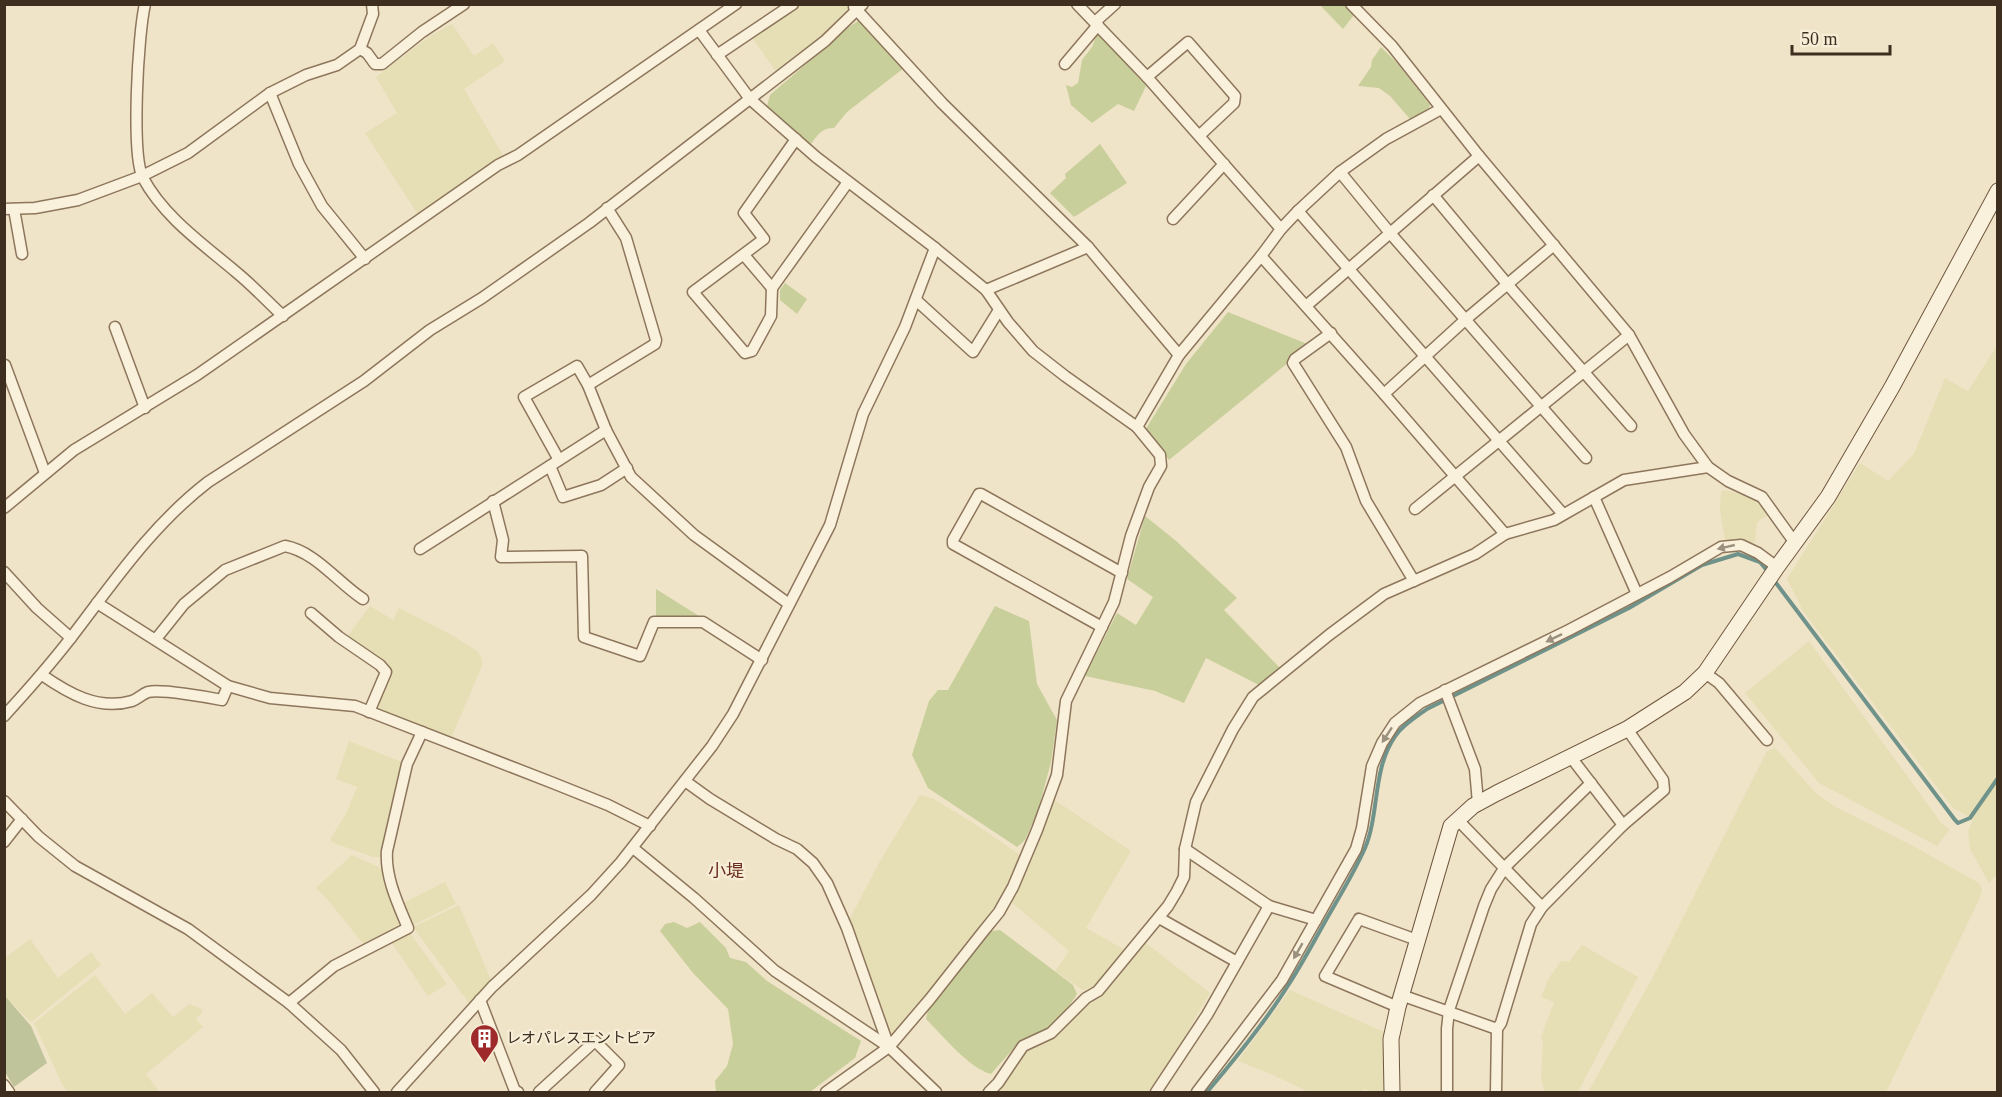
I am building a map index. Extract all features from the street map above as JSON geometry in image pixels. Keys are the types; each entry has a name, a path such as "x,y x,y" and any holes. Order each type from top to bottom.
{"street":[{"path":"145,4 136,128 142,176 172,215 240,274 283,316"},
{"path":"22,254 9,209 35,208 78,200 142,176 188,153 270,93 306,75 337,65 360,49 373,15 372,4"},
{"path":"360,49 367,53 375,64 382,64 422,32 464,4"},
{"path":"4,508 74,450 145,408 283,316 498,165 518,155 736,4"},
{"path":"717,55 793,4"},
{"path":"1077,4 1147,76 1281,229"},
{"path":"1065,64 1096,23 1115,4"},
{"path":"1351,4 1392,46 1479,156 1629,335 1675,417 1708,467 1728,481 1762,497 1795,543"},
{"path":"4,716 42,675 145,541 166,518 201,487 364,381 430,330 491,292 608,208 825,41 858,6 942,103 1088,248 1179,355"},
{"path":"699,30 750,99 848,182 986,290 999,310 1033,351 1137,427 1161,459 1161,466 1149,487 1131,536 1113,602 1066,701 1057,775 1037,830 999,912 889,1047 826,1092"},
{"path":"1147,76 1188,42 1235,96 1234,103 1200,135"},
{"path":"270,93 299,164 322,206 364,259"},
{"path":"1137,427 1179,355 1298,211 1340,172 1386,139 1441,109"},
{"path":"796,139 744,213 764,239 693,292 745,353 752,351 771,316 772,288 848,182"},
{"path":"1306,306 1479,156"},
{"path":"1173,219 1224,164"},
{"path":"1340,172 1390,233 1586,458"},
{"path":"1433,195 1631,426"},
{"path":"1392,1092 1391,1039 1417,940 1451,826 1478,804 1627,729 1684,692 1705,673 1828,497 1996,198"},
{"path":"588,385 655,344 656,340 626,238 608,208"},
{"path":"1298,211 1563,514"},
{"path":"1384,394 1554,245"},
{"path":"397,1092 480,1000 591,895 633,848 733,714 830,525 863,414 885,373 935,248"},
{"path":"986,290 1088,248"},
{"path":"744,255 772,288"},
{"path":"1261,256 1331,333 1505,534"},
{"path":"915,300 973,352 999,310"},
{"path":"115,327 145,408"},
{"path":"1331,333 1293,363 1346,447 1366,501 1414,581"},
{"path":"1415,509 1629,335"},
{"path":"5,366 45,473"},
{"path":"627,468 601,485 563,497 554,463 524,397 577,366 588,385 606,429 627,468 631,477 640,488 694,535 789,604"},
{"path":"420,549 606,429"},
{"path":"989,1092 998,1083 1023,1046 1051,1033 1086,998 1098,991 1168,906 1184,877 1185,849 1196,802 1233,729 1253,697 1384,594 1475,554 1505,534 1554,520 1624,480 1708,467"},
{"path":"1102,627 953,544 952,540 981,494 1122,573"},
{"path":"1594,497 1637,594"},
{"path":"493,501 503,540 501,557 582,556 584,637 640,656 654,622 703,622 762,660"},
{"path":"1197,1092 1282,980 1317,920 1360,838 1372,766 1382,743 1395,723 1420,703 1447,695 1721,547 1741,544 1777,567"},
{"path":"156,639 184,604 225,570 285,546 324,566 345,587 363,599"},
{"path":"4,572 37,608 70,638"},
{"path":"97,603 228,686 270,698 355,706 608,805 650,826"},
{"path":"312,613 339,637 380,665 386,672 369,712"},
{"path":"1705,673 1719,683 1767,740"},
{"path":"42,675 67,692 110,704 135,700 149,692 222,700 228,686"},
{"path":"1447,695 1475,769 1478,804"},
{"path":"1496,1092 1497,1029 1501,1023 1531,924 1542,907 1623,825 1661,795 1665,785 1627,729"},
{"path":"289,1004 334,966 408,928 386,863 407,764 422,732"},
{"path":"1570,756 1623,825"},
{"path":"685,781 710,799 797,849 813,863 827,883 846,928 889,1047"},
{"path":"1447,1092 1449,1010 1484,906 1505,867 1591,783"},
{"path":"4,801 39,837 75,866 188,929 289,1004 340,1050 374,1092"},
{"path":"4,842 22,819"},
{"path":"1457,819 1542,907"},
{"path":"633,848 694,898 775,971 889,1047 936,1092"},
{"path":"1185,849 1269,906 1317,920"},
{"path":"1156,1092 1207,1016 1269,906"},
{"path":"1159,918 1237,962"},
{"path":"1417,940 1359,919 1325,976 1400,1001 1449,1010 1497,1029"},
{"path":"480,1000 515,1091 518,1092"},
{"path":"539,1092 595,1041 619,1065 595,1092"},
{"path":"4,1085 9,1092"}],"shaded area":[{"path":"800,5 849,5 852,8 823,36 777,73 751,36"},
{"path":"452,24 474,56 493,43 505,61 464,89 504,157 419,216 365,133 397,113 376,77 430,36"},
{"path":"1997,346 1998,873 1989,883 1970,849 1968,831 1973,819 1953,808 1803,611 1787,579 1860,463 1888,481 1914,454 1945,378 1968,391"},
{"path":"1725,490 1760,499 1770,514 1757,522 1755,543 1725,541 1720,510 1721,492"},
{"path":"370,606 393,620 399,608 450,634 477,651 482,659 482,666 452,736 377,709 376,706 393,672 387,664 347,637"},
{"path":"1809,641 1942,824 1950,829 1937,846 1819,783 1745,693"},
{"path":"349,741 404,763 382,857 373,857 331,842 357,787 336,779"},
{"path":"1775,748 1817,794 1834,806 1979,883 1982,890 1886,1092 1588,1092 1654,975 1767,751"},
{"path":"920,795 932,798 1020,855 1005,890 977,934 891,1035 849,920 880,861"},
{"path":"1053,799 1131,851 1086,928 1127,951 1096,985 1083,990 1055,971 1069,951 1011,902 1034,855"},
{"path":"352,855 383,869 402,921 400,928 365,946 316,888"},
{"path":"445,882 456,904 413,925 403,903"},
{"path":"459,905 491,980 469,1003 413,927"},
{"path":"409,932 447,984 428,996 391,942"},
{"path":"30,939 58,978 91,952 101,965 31,1022 4,996 5,958"},
{"path":"1146,943 1210,993 1148,1092 997,1092 1028,1048 1056,1034 1094,999 1102,995"},
{"path":"1582,945 1638,977 1578,1092 1545,1092 1541,1079 1543,1043 1541,1037 1554,1002 1541,997 1549,978 1561,961 1569,962"},
{"path":"95,975 125,1014 152,993 173,1017 189,1004 203,1011 196,1019 203,1027 146,1074 159,1092 68,1092 63,1086 34,1023"},
{"path":"1290,990 1386,1033 1384,1092 1371,1092 1364,1089 1362,1092 1309,1092 1238,1061"}],"green space":[{"path":"1320,5 1344,5 1354,15 1343,29"},
{"path":"858,21 867,25 904,68 847,112 834,128 820,133 810,145 767,106 770,95"},
{"path":"1098,31 1146,86 1134,111 1118,104 1092,123 1071,105 1066,85 1072,87 1078,83 1082,60 1092,47"},
{"path":"1381,47 1398,64 1430,105 1428,111 1410,119 1390,96 1379,88 1358,86"},
{"path":"1100,144 1127,183 1074,217 1050,193 1066,178 1065,174"},
{"path":"785,283 807,299 797,314 780,300 780,290"},
{"path":"1228,312 1310,345 1169,460 1147,432 1147,427 1186,364"},
{"path":"1145,516 1175,540 1237,598 1224,610 1280,668 1259,685 1206,658 1184,703 1155,691 1085,676 1117,613 1136,625 1153,597 1127,579"},
{"path":"656,589 699,616 656,618"},
{"path":"995,606 1029,621 1037,684 1057,720 1051,762 1038,811 1025,840 1017,847 928,788 912,755 929,701 938,690 948,690"},
{"path":"674,922 687,928 700,922 726,948 730,958 746,962 767,981 861,1041 855,1058 810,1092 716,1092 715,1081 727,1066 733,1044 728,1009 693,973 660,931 665,924"},
{"path":"1000,930 1073,985 1077,994 1064,1014 1049,1028 1020,1041 991,1074 965,1059 926,1019 928,1010 991,931"},
{"path":"5,996 31,1026 47,1063 14,1087 5,1072"}],"waterway":[{"path":"1207,1092 1278,1001 1351,876 1370,834 1383,762 1388,748 1403,727 1427,709 1629,608 1702,565 1738,554 1760,562 1769,573"},
{"path":"1773,579 1958,823 1970,818 1998,778"}],"place":[{"name":"レオパレスエントピア","path":"485,1064"}],"district":[{"name":"小堤","path":"726,871"}]}
